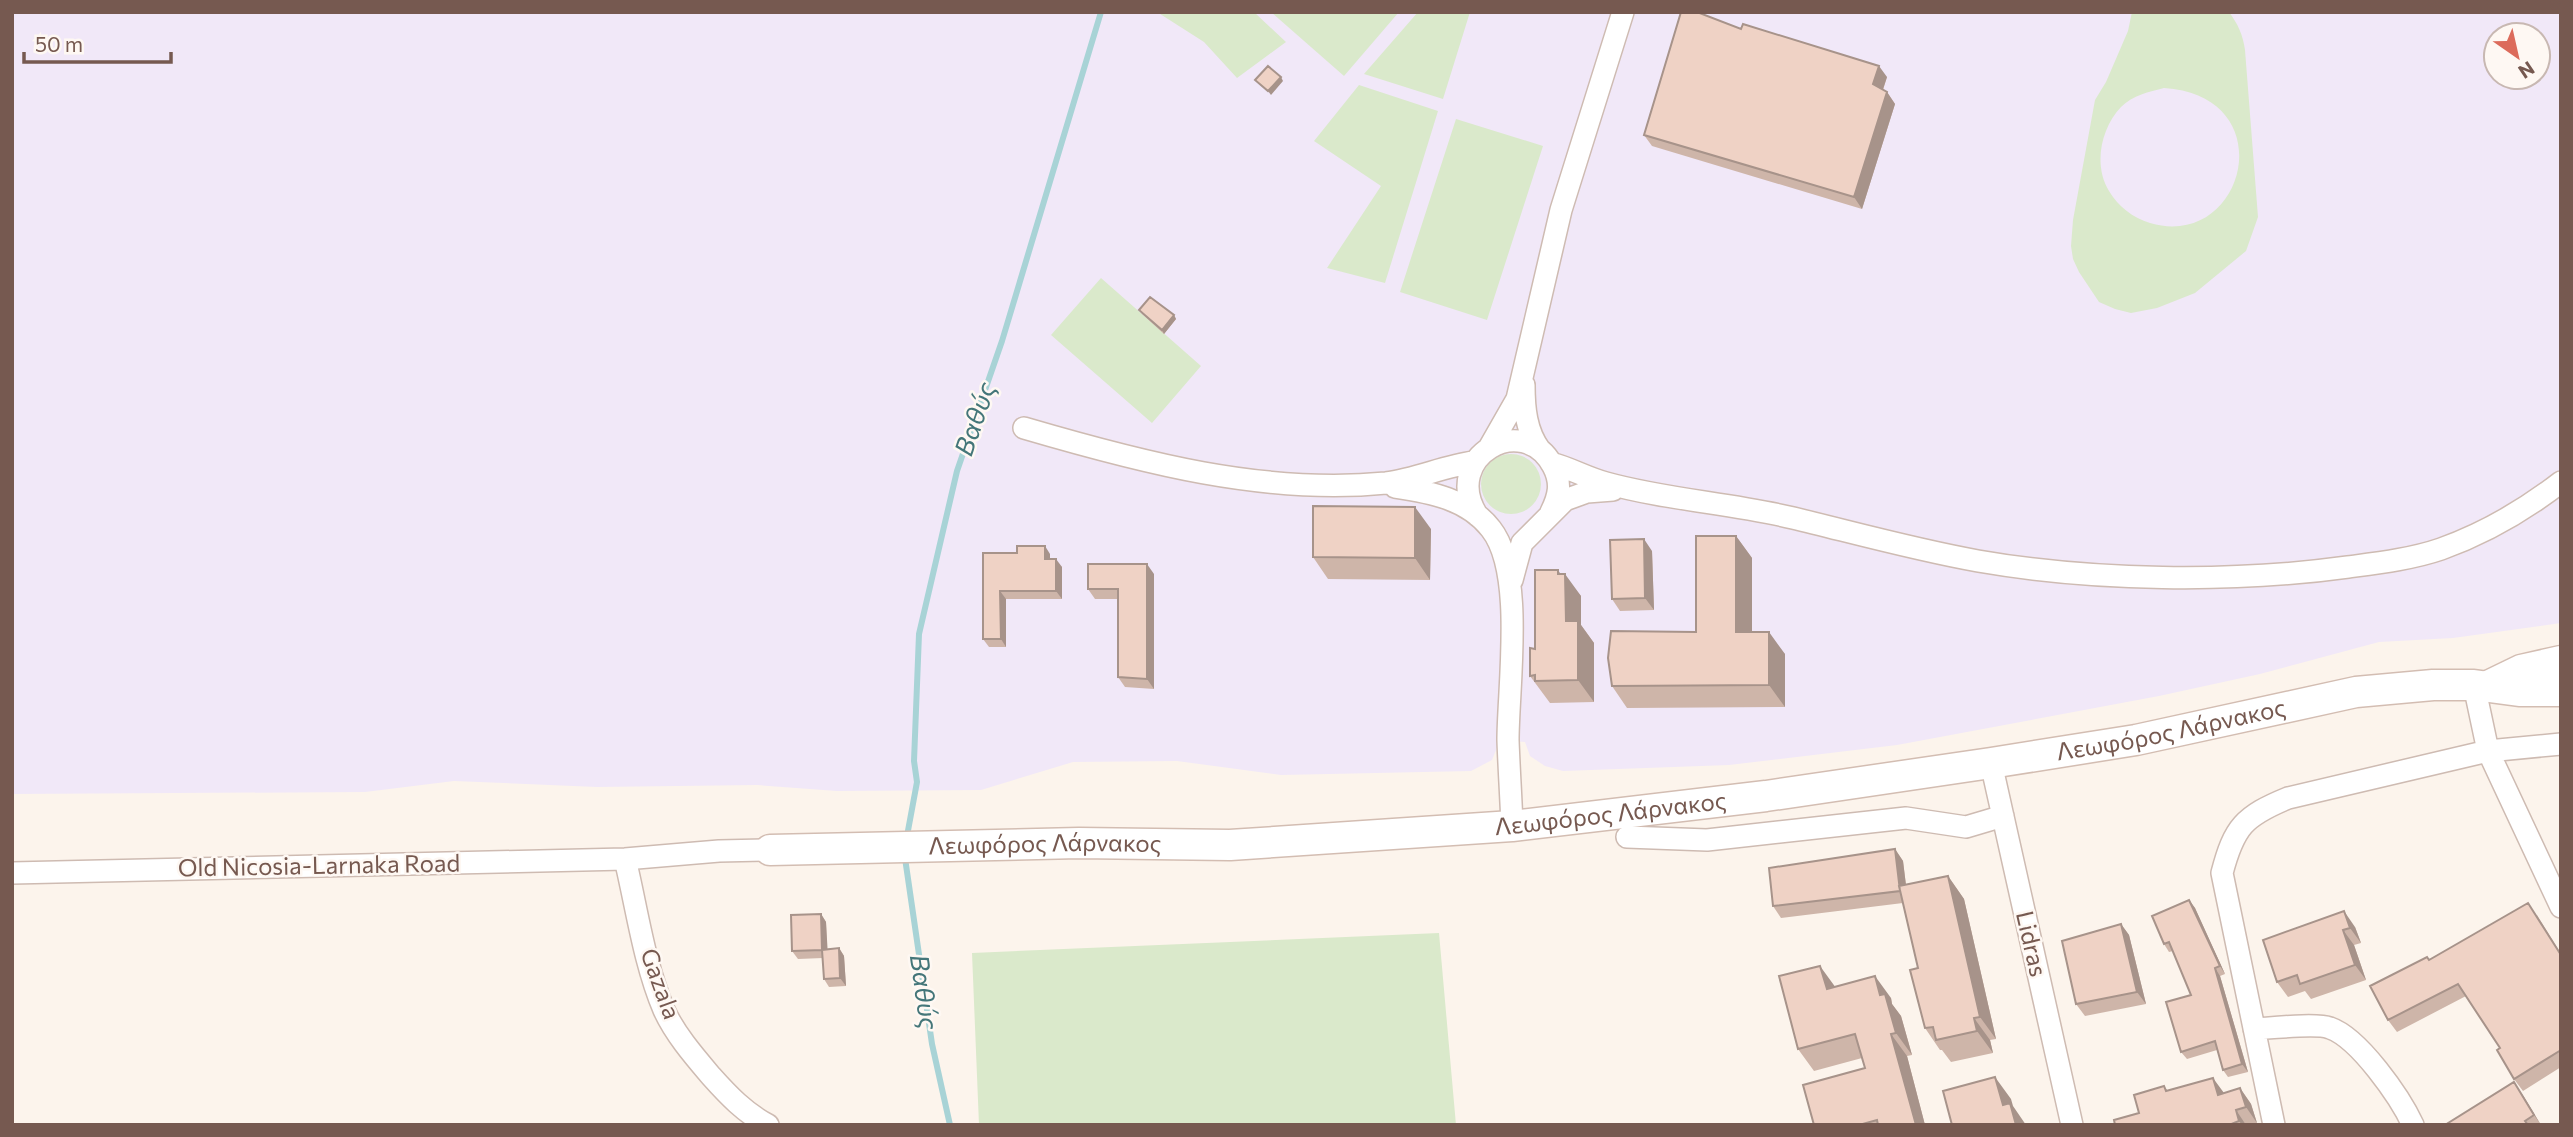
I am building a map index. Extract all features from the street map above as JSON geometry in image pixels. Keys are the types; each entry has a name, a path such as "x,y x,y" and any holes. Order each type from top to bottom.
{"main road":[{"name":"Λεωφόρος Λάρνακος","path":"2482,685 2521,670 2561,661"},
{"name":"Λεωφόρος Λάρνακος","path":"770,850 1079,843 1230,845 1512,826 1712,803 1991,764 2136,740 2356,692 2433,685 2482,685 2519,691 2561,691"}],"street":[{"path":"1512,826 1508,738 1511,679 1510,603 1507,568 1496,539 1470,504 1468,475 1517,399 1561,210 1623,12"},
{"path":"1372,484 1456,501 1500,532 1529,530 1546,518 1560,488 1557,475 1530,432 1524,406 1525,359"},
{"path":"1024,428 1118,455 1185,469 1276,482 1372,484 1402,481 1436,473 1481,455 1501,442 1515,441 1528,443 1546,456 1586,477 1632,490 1770,513 1893,544 1980,562 2068,573 2256,575 2330,570 2388,561 2439,550 2500,521 2561,482"},
{"path":"1510,603 1513,575 1522,543 1564,500 1587,492 1632,490"},
{"path":"2482,685 2488,751 2561,907"},
{"path":"2274,1125 2222,873 2229,847 2239,827 2262,809 2288,798 2488,751 2561,744"},
{"name":"Lidras","path":"1991,764 2072,1125"},
{"path":"1627,837 1707,840 1906,818 1966,827 2003,816"},
{"name":"Λεωφόρος Λάρνακος","path":"625,859 719,851 770,850"},
{"name":"Old Nicosia-Larnaka Road","path":"12,873 625,859"},
{"name":"Gazala","path":"625,859 653,981 665,1013 691,1053 719,1085 747,1114 768,1125"},
{"path":"2254,1029 2328,1026 2348,1037 2405,1107 2413,1125"}],"shaded area":[{"path":"12,12 2561,12 2561,623 2453,638 2379,642 2260,674 2159,696 1897,745 1729,765 1563,771 1545,766 1530,756 1525,742 1500,740 1492,760 1471,771 1281,775 1177,761 1073,762 981,790 837,791 757,785 597,787 454,781 365,792 12,794"}],"green space":[{"path":"1157,12 1254,12 1286,42 1237,78 1204,42"},
{"path":"1271,12 1399,12 1344,76"},
{"path":"1418,12 1470,12 1443,99 1364,74"},
{"path":"2132,12 2229,12 2232,16 2245,50 2258,217 2246,251 2195,293 2157,308 2131,313 2099,302 2079,272 2071,246 2073,220 2095,100 2106,82 2128,31","holes":["2164,88 2202,97 2226,116 2238,142 2238,169 2228,195 2209,215 2183,226 2150,223 2126,211 2109,191 2101,170 2100,159 2108,125 2121,107 2147,93"]},
{"path":"1359,85 1438,111 1385,283 1327,268 1381,186 1314,141"},
{"path":"1456,119 1543,146 1487,320 1400,292"},
{"path":"1101,278 1201,366 1152,423 1051,335"},
{"path":"1511,454 1528,459 1536,467 1541,484 1536,501 1528,509 1511,514 1494,509 1486,501 1481,484 1486,467 1494,459"},
{"path":"1439,933 1456,1125 979,1125 972,953"}],"building":[{"path":"1681,12 1697,12 1741,29 1743,24 1879,66 1873,84 1887,92 1854,197 1644,135"},
{"path":"1268,66 1281,77 1268,91 1255,80"},
{"path":"1150,297 1174,315 1162,330 1139,310"},
{"path":"1313,506 1415,507 1415,558 1313,557"},
{"path":"1696,536 1736,536 1736,632 1769,632 1769,685 1612,686 1608,658 1611,631 1696,632"},
{"path":"1644,539 1645,598 1612,599 1610,540"},
{"path":"1017,546 1045,546 1045,559 1056,559 1056,591 1000,591 1001,639 983,639 983,553 1017,553"},
{"path":"1088,564 1147,564 1147,679 1118,677 1118,589 1088,589"},
{"path":"1535,570 1558,570 1558,574 1565,574 1566,621 1578,621 1578,680 1535,681 1535,675 1530,676 1530,648 1535,649"},
{"path":"1895,849 1900,891 1773,906 1769,868"},
{"path":"1948,876 1980,1017 1974,1018 1977,1031 1936,1040 1933,1027 1925,1028 1910,970 1918,968 1899,886"},
{"path":"2189,900 2220,966 2215,968 2242,1064 2223,1070 2215,1041 2181,1052 2166,1002 2191,995 2169,942 2164,944 2152,916"},
{"path":"2528,903 2561,955 2561,1050 2514,1079 2497,1050 2500,1048 2458,984 2388,1020 2370,986 2427,957 2429,960"},
{"path":"2344,911 2350,928 2343,930 2355,965 2300,984 2297,975 2277,982 2263,940"},
{"path":"821,914 822,950 792,951 791,915"},
{"path":"2121,924 2137,992 2076,1004 2062,941"},
{"path":"839,948 840,978 824,979 822,950"},
{"path":"1820,966 1827,989 1875,976 1880,995 1885,994 1896,1033 1891,1034 1916,1125 1878,1125 1877,1120 1859,1125 1814,1125 1803,1085 1865,1068 1855,1034 1798,1049 1779,976"},
{"path":"1995,1077 2003,1105 2010,1103 2016,1125 1952,1125 1943,1091"},
{"path":"2213,1078 2218,1095 2240,1088 2246,1107 2236,1110 2239,1121 2229,1125 2115,1125 2114,1120 2139,1113 2134,1095 2164,1086 2166,1091"},
{"path":"2514,1082 2534,1115 2525,1121 2528,1125 2445,1125"}],"waterway":[{"name":"Βαθύς","path":"907,836 917,782 914,761 919,634 957,471 1002,341 1101,12"},
{"name":"Βαθύς","path":"905,858 932,1044 950,1125"}]}
